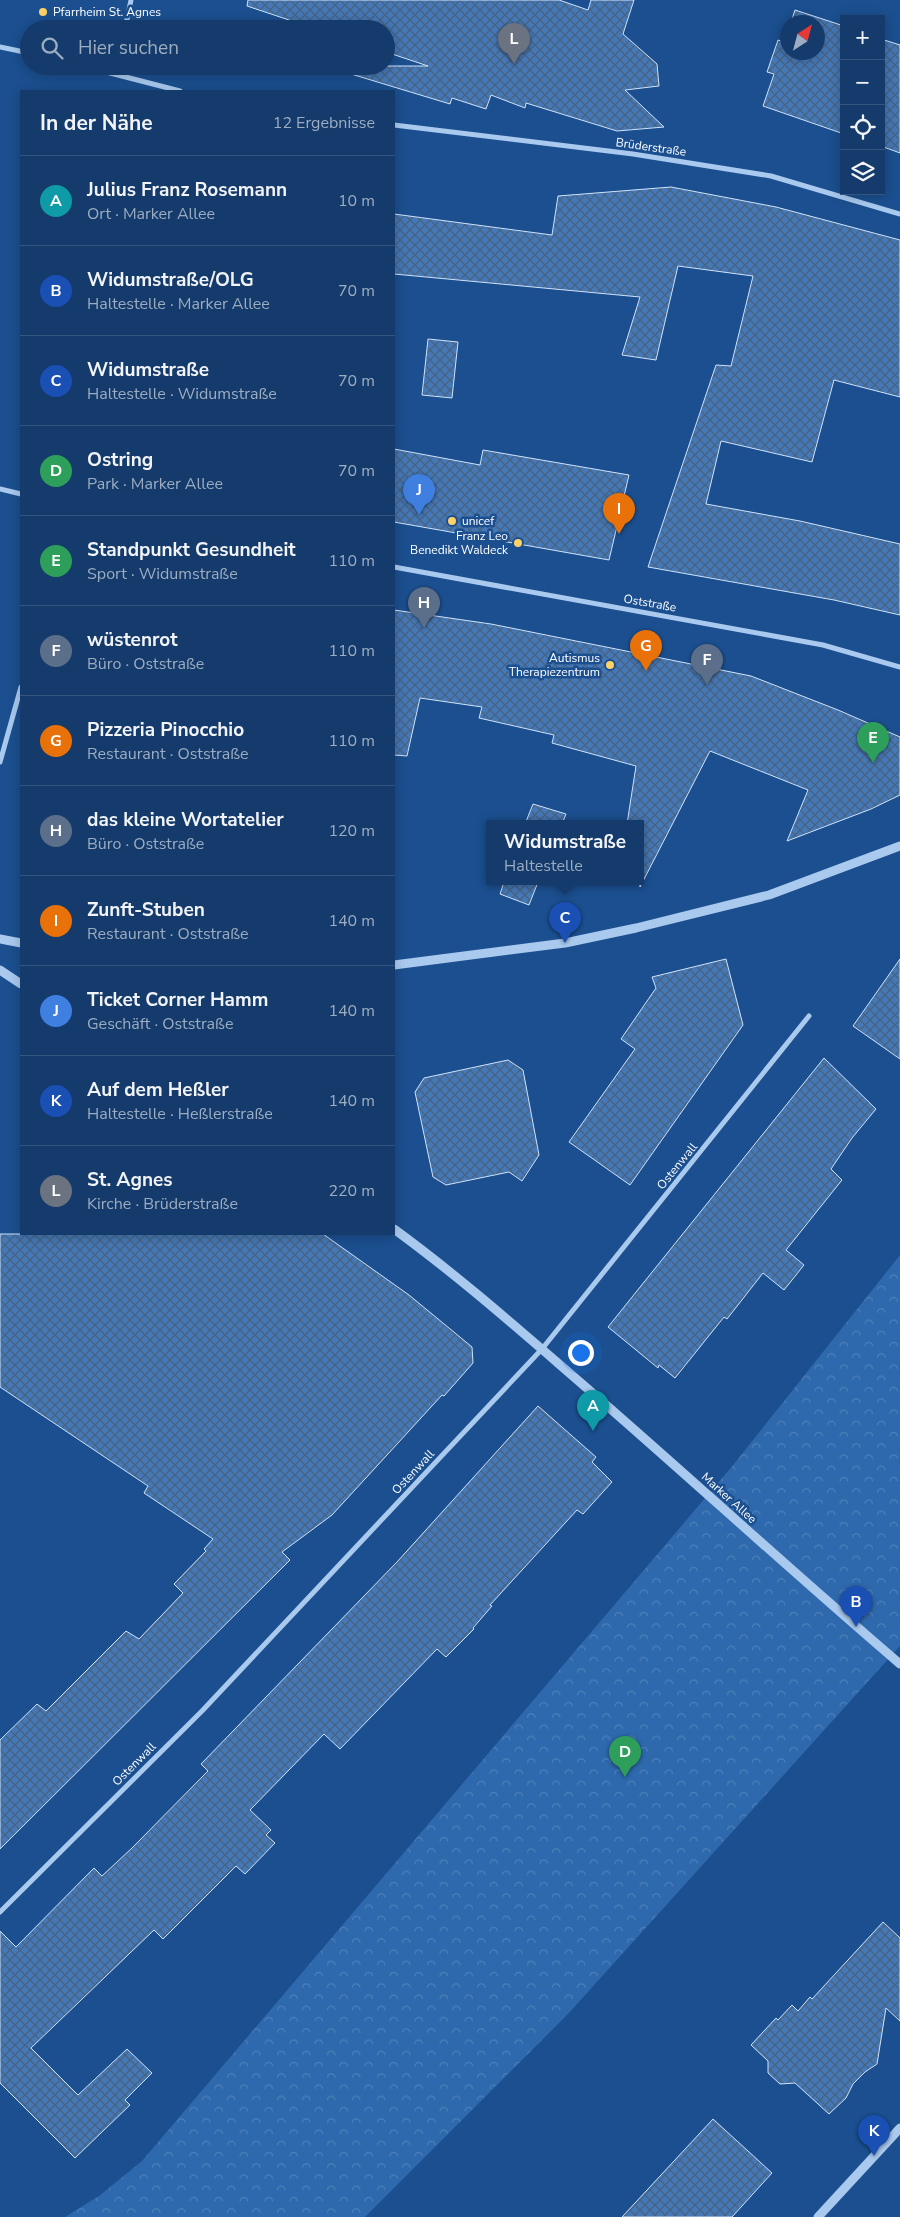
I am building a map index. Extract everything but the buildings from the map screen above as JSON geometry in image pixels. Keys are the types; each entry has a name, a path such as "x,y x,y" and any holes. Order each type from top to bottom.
{"street":[{"path":"127,20 131,0"},
{"path":"0,47 20,51"},
{"path":"119,75 176,90"},
{"name":"Brüderstraße","path":"395,124 633,154 771,176 900,214"},
{"path":"0,489 20,494"},
{"name":"Oststraße","path":"395,567 823,645 900,667"},
{"path":"0,762 20,691"},
{"path":"395,965 565,943 636,928 769,895 900,846"},
{"path":"0,939 20,942"},
{"path":"0,970 20,983"},
{"name":"Ostenwall","path":"0,1912 202,1711 542,1349 809,1016"},
{"name":"Marker Allee","path":"395,1230 434,1258 542,1349 778,1559 900,1664"},
{"path":"818,2217 900,2128"}],"green space":[{"path":"900,1255 900,1646 568,2014 365,2217 65,2217 99,2196 142,2161 734,1464"}],"place":[{"name":"Pfarrheim St. Agnes","path":"43,12"},
{"name":"St. Agnes","path":"514,64"},
{"name":"Ticket Corner Hamm","path":"419,515"},
{"name":"unicef","path":"452,521"},
{"name":"Zunft-Stuben","path":"619,534"},
{"name":"Franz Leo Benedikt Waldeck","path":"518,543"},
{"name":"das kleine Wortatelier","path":"424,628"},
{"name":"Autismus Therapiezentrum","path":"610,665"},
{"name":"Pizzeria Pinocchio","path":"646,671"},
{"name":"wüstenrot","path":"707,685"},
{"name":"Standpunkt Gesundheit","path":"873,763"},
{"name":"Widumstraße","path":"565,943"},
{"name":"Julius Franz Rosemann","path":"593,1431"},
{"name":"Widumstraße/OLG","path":"856,1627"},
{"name":"Ostring","path":"625,1777"},
{"name":"Auf dem Heßler","path":"874,2156"}]}
